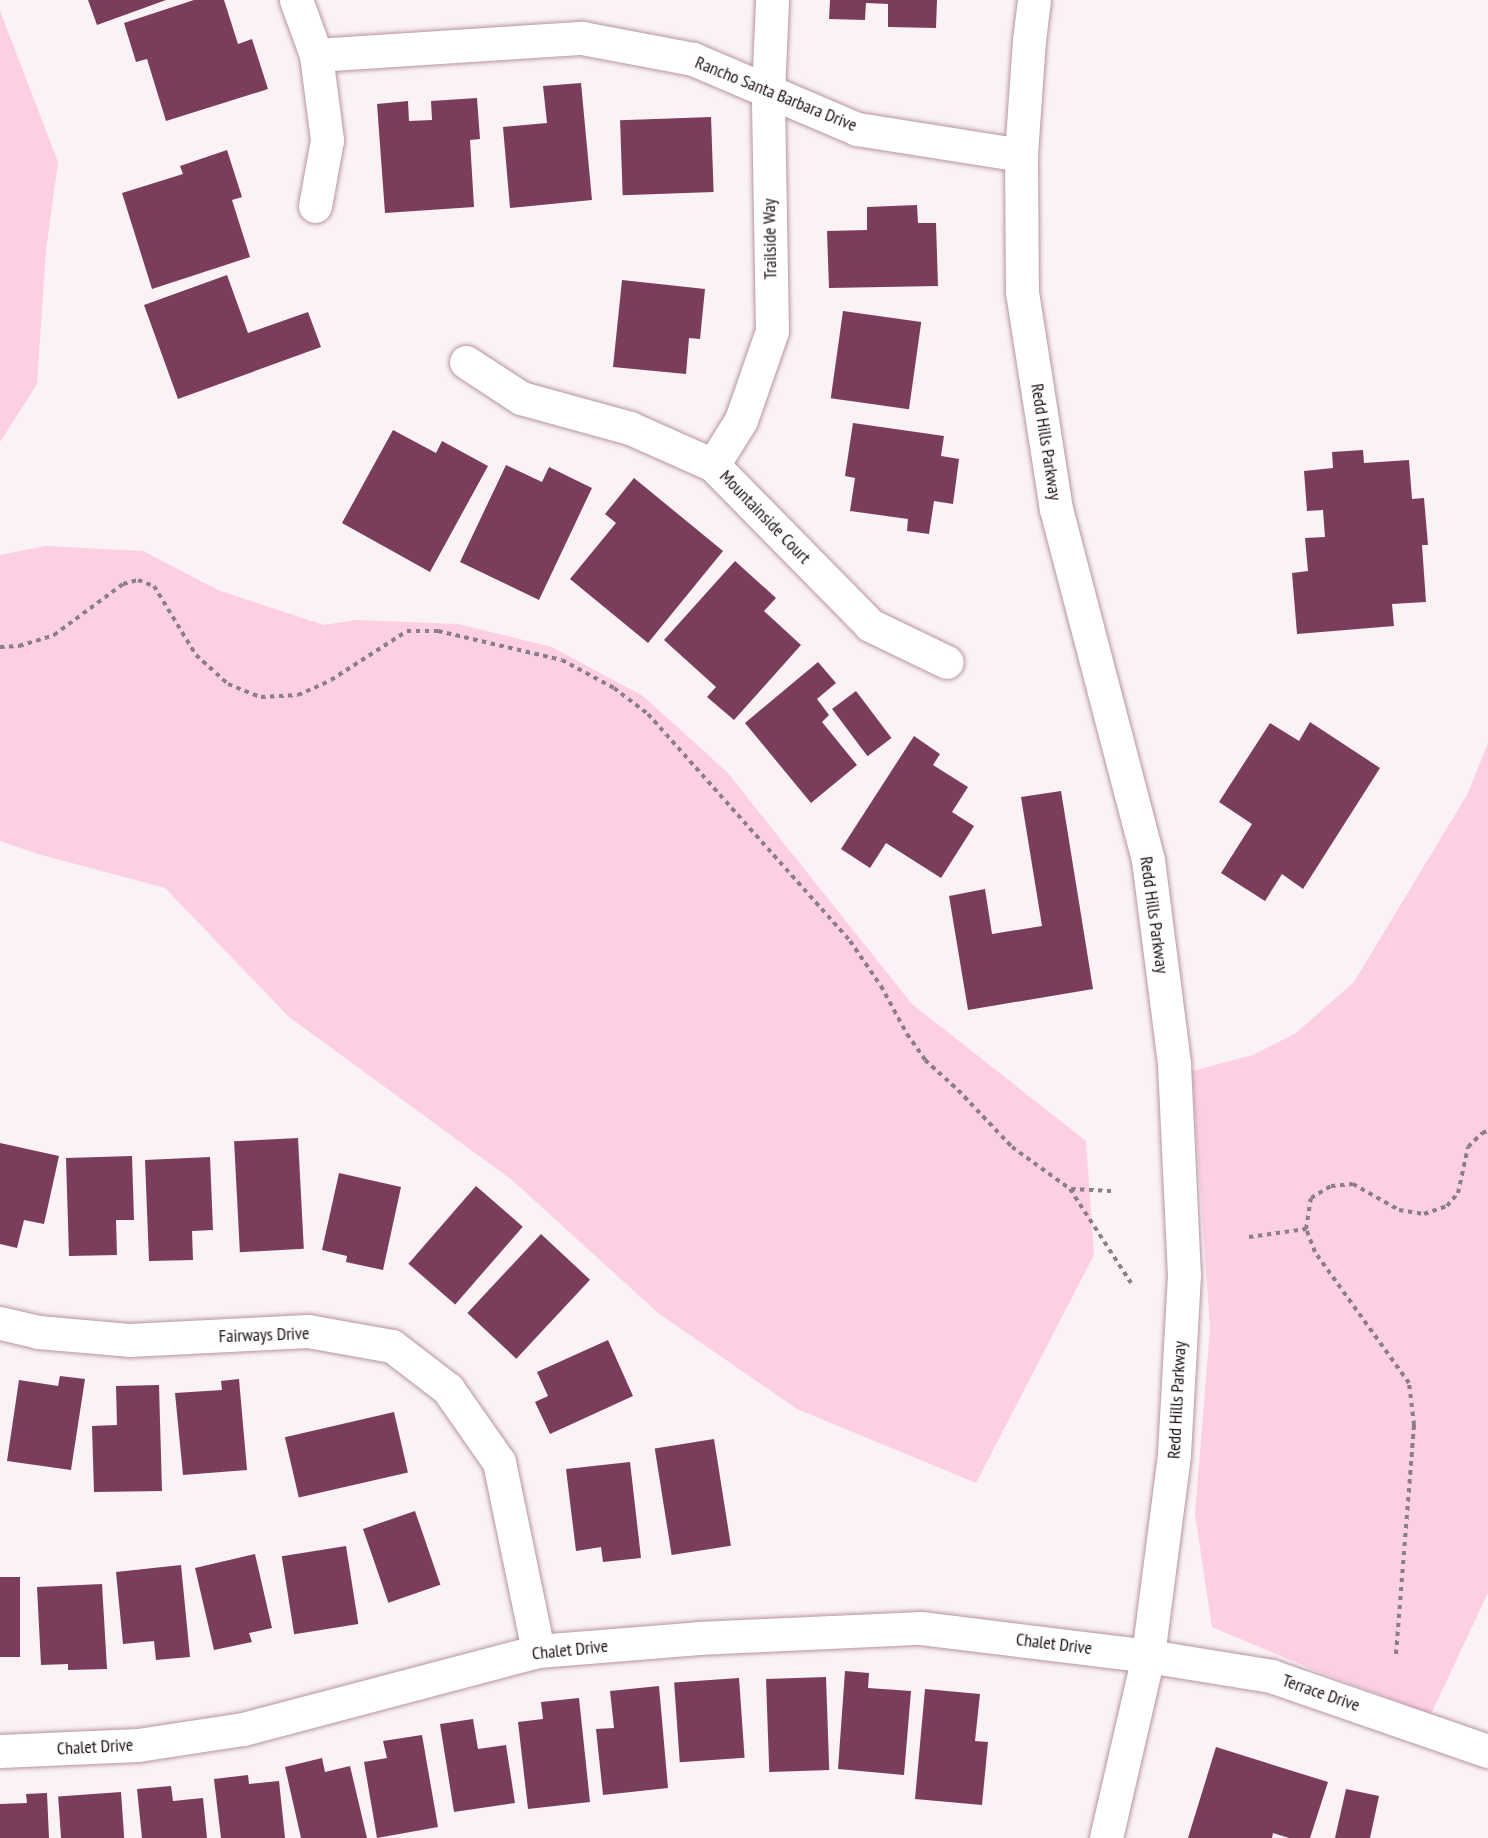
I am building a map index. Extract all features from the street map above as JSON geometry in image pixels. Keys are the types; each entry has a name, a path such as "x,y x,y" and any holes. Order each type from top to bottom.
{"street":[{"path":"296,0 316,55 327,140 315,206"},
{"name":"Trailside Way","path":"714,465 741,420 772,331 768,93 772,0"},
{"name":"Redd Hills Parkway","path":"1034,0 1021,154 1022,292 1056,509 1148,860 1174,1064 1184,1275 1174,1455 1148,1656 1106,1838"},
{"name":"Rancho Santa Barbara Drive","path":"316,55 582,38 693,59 768,93 857,129 1021,154"},
{"name":"Mountainside Court","path":"466,362 521,398 630,428 714,465 870,625 947,662"},
{"name":"Fairways Drive","path":"0,1323 38,1332 129,1340 308,1331 392,1346 448,1389 499,1462 538,1651"},
{"name":"Chalet Drive","path":"0,1751 138,1745 243,1729 538,1651 698,1638 921,1628 1148,1656"},
{"name":"Terrace Drive","path":"1148,1656 1271,1676 1488,1751"}],"path":[{"path":"0,647 19,646 54,635 123,584 138,580 154,586 196,655 228,684 261,697 298,695 331,680 407,631 438,631 562,660 614,688 648,714 850,941 881,986 907,1034 925,1060 958,1090 1012,1147 1070,1189 1131,1283"},
{"path":"1396,1654 1414,1425 1409,1383 1316,1252 1306,1228 1311,1198 1331,1186 1353,1184 1399,1210 1424,1214 1447,1206 1458,1193 1468,1148 1482,1133 1488,1131"},
{"path":"1070,1189 1111,1191"},
{"path":"1249,1238 1306,1228"}],"shaded area":[{"path":"0,11 58,162 46,250 37,384 0,442"},
{"path":"45,546 143,551 218,590 324,625 356,620 458,624 552,647 643,696 727,772 912,1004 1086,1141 1094,1255 976,1483 797,1409 658,1313 512,1180 289,1017 165,888 38,854 0,841 0,555"},
{"path":"1488,743 1488,1593 1431,1714 1319,1672 1212,1627 1195,1514 1210,1328 1192,1071 1253,1055 1296,1033 1354,982 1468,793"}],"building":[{"path":"88,0 166,0 97,25"},
{"path":"194,0 224,0 238,44 252,39 268,89 166,121 147,59 136,62 124,23"},
{"path":"830,0 937,0 936,28 888,27 888,4 866,3 865,20 829,19"},
{"path":"581,83 592,200 510,208 503,127 547,123 543,86"},
{"path":"477,98 480,139 470,140 474,207 385,213 377,104 408,101 409,121 432,120 431,101"},
{"path":"711,117 714,192 623,195 620,120"},
{"path":"227,150 242,197 232,200 250,257 152,289 122,193 183,174 180,166"},
{"path":"917,205 918,223 936,223 938,286 829,288 827,231 867,230 867,207"},
{"path":"227,275 248,333 308,312 321,347 178,399 144,305"},
{"path":"622,280 705,289 700,339 689,338 686,374 613,367"},
{"path":"843,311 921,322 909,409 831,398"},
{"path":"853,423 944,436 941,456 959,459 953,504 934,501 929,534 907,531 908,519 850,511 855,478 845,476"},
{"path":"393,430 436,453 442,441 488,466 430,572 342,523"},
{"path":"1363,450 1364,463 1409,460 1412,499 1424,498 1428,545 1422,545 1426,602 1392,604 1394,626 1297,634 1292,573 1308,571 1305,538 1325,537 1323,510 1307,511 1304,471 1333,468 1332,452"},
{"path":"506,465 542,482 549,467 592,488 539,600 460,562"},
{"path":"634,478 723,551 648,643 570,579 616,523 605,514"},
{"path":"735,561 776,598 764,611 801,645 734,720 707,697 716,687 664,640"},
{"path":"818,662 836,683 817,699 829,715 822,722 857,765 811,803 745,723"},
{"path":"856,691 892,738 868,756 832,709"},
{"path":"1310,722 1380,768 1303,889 1282,874 1265,901 1221,873 1252,824 1219,802 1270,723 1299,741"},
{"path":"914,736 940,754 933,765 968,787 952,812 974,826 941,878 886,843 870,868 841,849"},
{"path":"1061,791 1093,989 968,1010 949,896 985,889 992,934 1042,926 1021,797"},
{"path":"298,1138 304,1249 240,1252 234,1141"},
{"path":"0,1143 59,1156 44,1224 24,1220 17,1248 0,1244"},
{"path":"132,1156 134,1220 116,1220 117,1255 69,1256 66,1158"},
{"path":"210,1157 213,1230 192,1231 193,1260 149,1261 145,1160"},
{"path":"339,1173 401,1187 383,1270 346,1262 347,1256 322,1250"},
{"path":"476,1186 523,1227 455,1304 408,1264"},
{"path":"541,1234 590,1280 516,1359 467,1313"},
{"path":"608,1340 633,1396 550,1434 535,1402 548,1396 537,1372"},
{"path":"60,1376 85,1379 71,1470 7,1461 19,1380 58,1386"},
{"path":"239,1379 247,1470 183,1475 175,1393 222,1390 221,1381"},
{"path":"159,1385 162,1491 94,1492 92,1426 117,1425 116,1386"},
{"path":"394,1412 408,1472 299,1498 285,1437"},
{"path":"714,1439 731,1546 672,1555 655,1448"},
{"path":"630,1462 641,1558 603,1562 601,1547 576,1551 566,1469"},
{"path":"415,1511 440,1585 388,1603 363,1529"},
{"path":"346,1546 358,1624 294,1634 282,1556"},
{"path":"255,1554 272,1628 249,1633 252,1642 214,1650 195,1568"},
{"path":"181,1565 190,1657 156,1660 154,1641 123,1644 116,1572"},
{"path":"0,1577 20,1577 20,1657 0,1657"},
{"path":"102,1584 107,1669 68,1670 68,1664 41,1665 37,1587"},
{"path":"845,1671 869,1673 868,1688 911,1691 904,1775 838,1769"},
{"path":"826,1677 829,1770 769,1772 766,1679"},
{"path":"739,1678 745,1758 680,1762 674,1683"},
{"path":"659,1686 668,1788 603,1795 596,1729 614,1728 610,1691"},
{"path":"925,1689 980,1694 975,1741 988,1742 982,1805 915,1799"},
{"path":"579,1698 590,1802 528,1809 518,1722 543,1719 541,1702"},
{"path":"473,1719 478,1749 506,1745 515,1803 454,1812 440,1724"},
{"path":"422,1735 438,1827 377,1838 364,1762 387,1758 383,1741"},
{"path":"1216,1747 1328,1782 1310,1838 1289,1838 1273,1833 1272,1838 1188,1838"},
{"path":"322,1758 325,1772 350,1766 367,1838 301,1838 285,1767"},
{"path":"248,1775 249,1784 279,1781 285,1838 221,1838 214,1779"},
{"path":"171,1786 173,1801 203,1798 207,1838 142,1838 137,1789"},
{"path":"1346,1789 1379,1796 1370,1838 1335,1838"},
{"path":"121,1792 124,1838 61,1838 58,1796"},
{"path":"47,1793 49,1838 0,1838 0,1804 27,1803 26,1794"}]}
